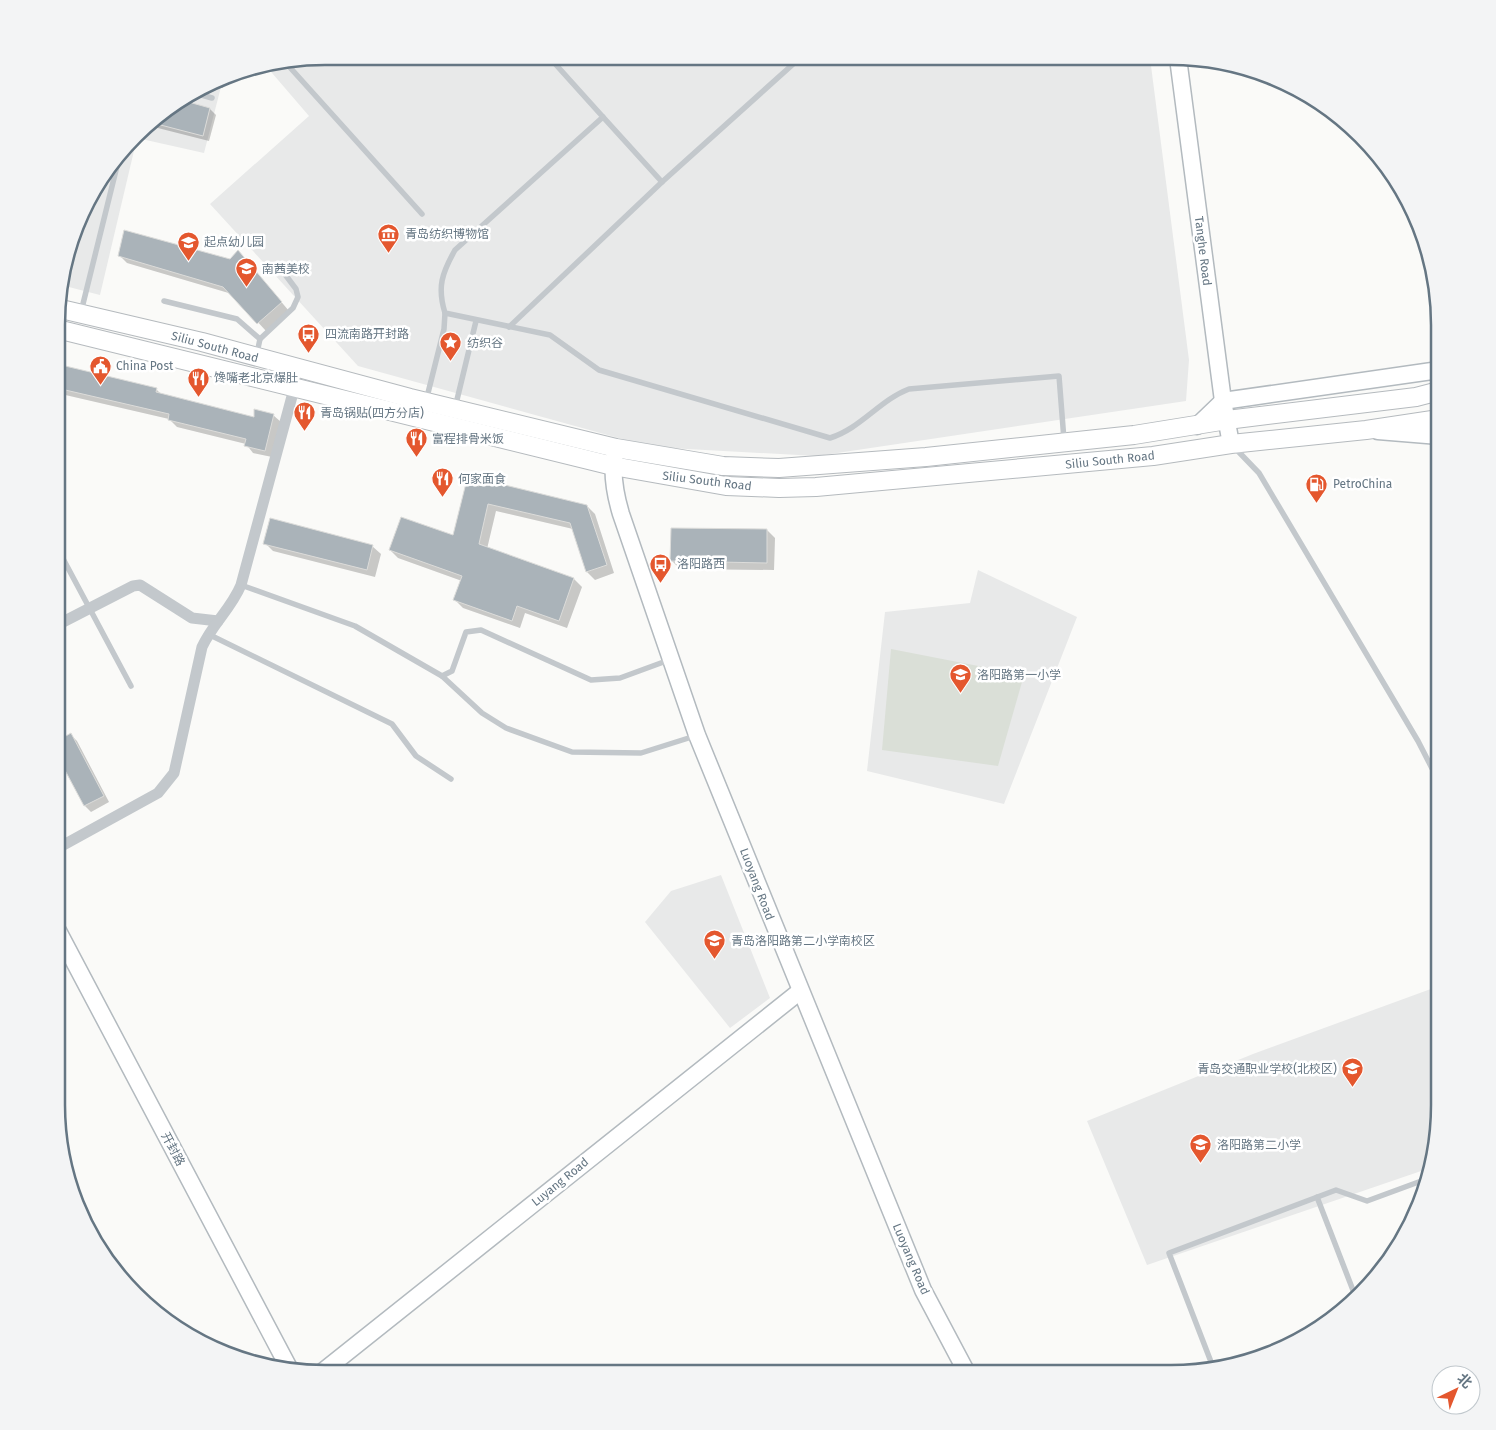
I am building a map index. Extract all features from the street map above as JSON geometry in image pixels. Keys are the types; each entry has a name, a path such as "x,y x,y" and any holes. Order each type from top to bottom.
{"main road":[{"name":"Siliu South Road","path":"66,310 202,342 426,402 616,448 705,464 779,468 926,457 1197,426 1227,420 1416,397 1431,393"},
{"name":"Siliu South Road","path":"65,331 159,353 294,389 613,466 711,484 779,488 1048,466 1153,456 1231,444 1366,430 1431,420"}],"street":[{"name":"Tanghe Road","path":"1179,65 1223,401 1231,444"},
{"path":"1197,426 1223,401 1431,371"},
{"path":"65,844 158,793 174,773 202,646 208,634 234,603 242,585 294,389"},
{"name":"Siliu South Road","path":"1366,430 1431,435"},
{"name":"Luoyang Road","path":"616,448 613,466 615,492 621,514 696,735 923,1290 963,1365"},
{"path":"65,621 133,586 140,585 192,618 218,621"},
{"name":"开封路","path":"65,944 286,1362"},
{"name":"Luyang Road","path":"331,1365 800,992"}],"lane":[{"path":"556,65 662,182"},
{"path":"508,327 662,182 792,65"},
{"path":"290,67 422,214"},
{"path":"203,96 212,98"},
{"path":"421,420 444,328 445,313 441,299 443,272 455,250 603,117"},
{"path":"80,314 116,172"},
{"path":"256,358 260,339 293,308 298,297 296,289 284,273"},
{"path":"164,301 237,319 260,339"},
{"path":"445,313 550,335 599,370 830,438 842,434 896,394 909,389 1059,376 1064,442"},
{"path":"451,427 476,321"},
{"path":"1231,444 1259,473 1413,732 1431,767"},
{"path":"65,562 132,686"},
{"path":"242,585 355,626 442,676 482,713 506,728 572,752 641,753 696,735"},
{"path":"442,676 452,670 466,632 481,630 591,680 620,678 671,659"},
{"path":"208,634 392,724 416,756 451,779"},
{"path":"1211,1362 1168,1253 1336,1190 1367,1201 1419,1182"},
{"path":"1317,1197 1353,1291"}],"shaded area":[{"path":"325,65 1151,65 1189,360 1186,401 817,456 651,447 358,366 210,204 309,116 270,71 291,67"},
{"path":"221,87 204,153 143,139 181,109"},
{"path":"134,149 100,295 68,287 70,274 79,241 92,210 109,181"},
{"name":"洛阳路第一小学","path":"978,570 1077,617 1004,804 867,771 885,612 970,603"},
{"path":"891,649 1024,675 998,766 882,750"},
{"name":"青岛洛阳路第二小学南校区","path":"721,875 770,998 730,1028 645,922 671,891"},
{"path":"1431,989 1431,1105 1429,1139 1422,1171 1147,1265 1087,1121 1253,1054"}],"building":[{"path":"191,103 210,108 203,136 160,125"},
{"path":"124,230 230,259 238,250 282,302 257,324 223,287 118,256"},
{"path":"65,366 157,388 156,392 254,417 254,409 274,414 265,451 244,446 246,439 168,420 169,414 65,390"},
{"path":"480,479 587,505 607,565 586,572 570,523 488,504 479,544 574,578 559,621 517,606 512,621 453,600 462,576 389,550 401,517 453,535 466,483 479,486"},
{"path":"270,518 373,545 367,570 263,544"},
{"path":"671,528 767,529 767,563 670,561"},
{"path":"71,733 104,796 84,806 65,770 65,736"}],"place":[{"name":"青岛纺织博物馆","path":"389,253"},
{"name":"起点幼儿园","path":"188,261"},
{"name":"南茜美校","path":"246,288"},
{"name":"四流南路开封路","path":"309,353"},
{"name":"纺织谷","path":"451,362"},
{"name":"China Post","path":"100,385"},
{"name":"馋嘴老北京爆肚","path":"198,397"},
{"name":"青岛锅贴(四方分店)","path":"304,432"},
{"name":"富程排骨米饭","path":"416,458"},
{"name":"何家面食","path":"442,498"},
{"name":"PetroChina","path":"1317,503"},
{"name":"洛阳路西","path":"661,583"},
{"name":"洛阳路第一小学","path":"961,694"},
{"name":"青岛洛阳路第二小学南校区","path":"715,960"},
{"name":"青岛交通职业学校(北校区)","path":"1353,1088"},
{"name":"洛阳路第二小学","path":"1201,1164"}]}
